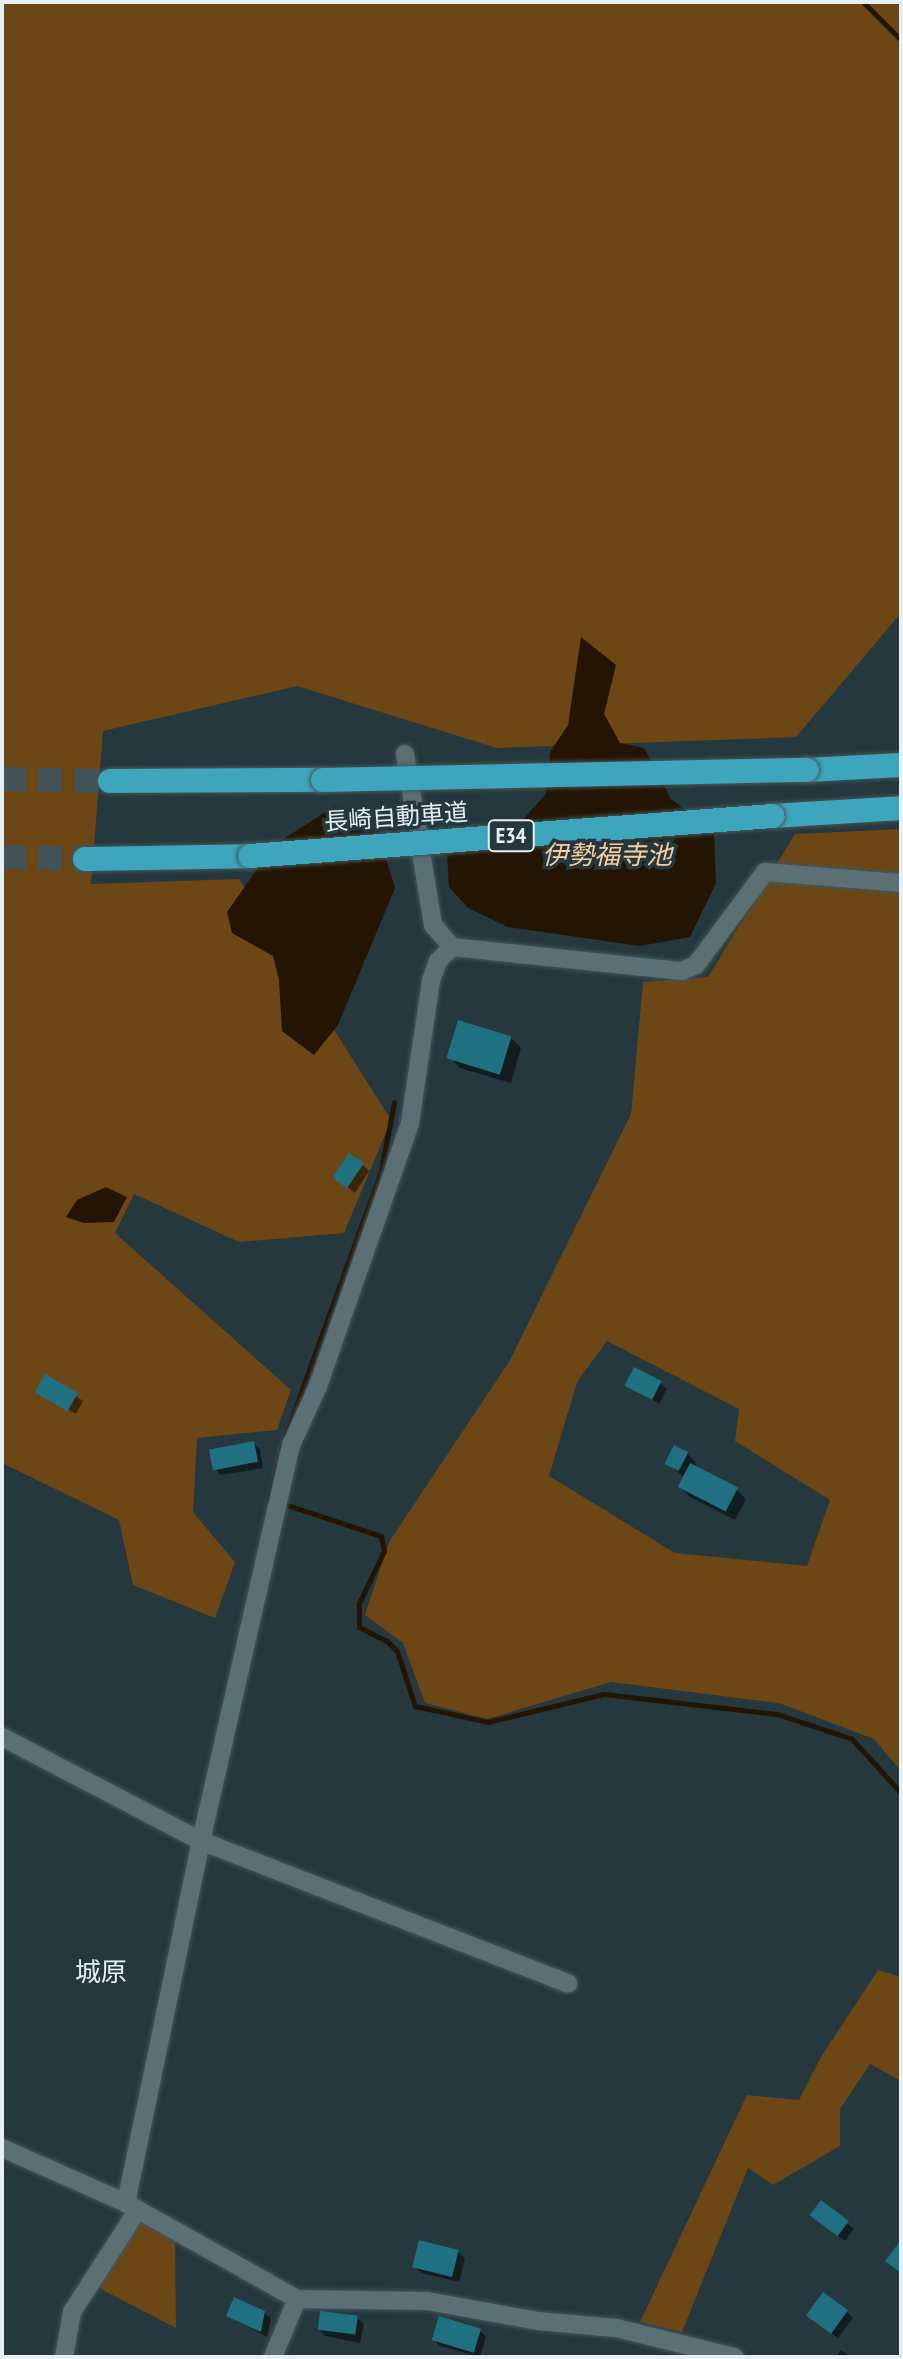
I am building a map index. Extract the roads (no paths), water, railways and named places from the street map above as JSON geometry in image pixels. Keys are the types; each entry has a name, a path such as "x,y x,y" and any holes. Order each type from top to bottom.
{"highway":[{"name":"長崎自動車道","path":"110,781 323,780 807,770 901,765"},
{"name":"長崎自動車道","path":"85,859 250,856 901,808"}],"street":[{"path":"405,754 433,925 452,947 682,971 696,965 765,872 901,883"},
{"path":"64,2357 72,2312 131,2207 201,1841 291,1445 318,1386 410,1123 431,981 438,961 452,947"},
{"path":"2,1737 201,1841 568,1983"},
{"path":"2,2148 131,2207 297,2299 427,2301 538,2321 616,2328 734,2357"},
{"path":"273,2357 297,2299"}],"water":[{"name":"伊勢福寺池","path":"581,637 616,665 604,714 620,743 644,748 671,799 714,833 716,883 690,937 640,946 508,927 468,908 449,887 447,854 518,825 546,794 550,752 568,725"},
{"path":"335,806 372,814 395,888 338,1025 314,1055 282,1031 279,980 273,956 232,933 227,912 274,845"},
{"path":"106,1187 127,1197 114,1222 84,1223 66,1217 77,1200"}],"waterway":[{"path":"863,2 901,40"},
{"path":"394,1102 381,1171 283,1442 269,1499 381,1536 384,1551 359,1603 359,1627 387,1641 397,1651 415,1706 488,1722 604,1694 777,1714 852,1739 901,1793"}],"tunnel":[{"path":"2,779 110,781"},
{"path":"2,857 85,859"}],"district":[{"name":"城原","path":"101,1972"}]}
